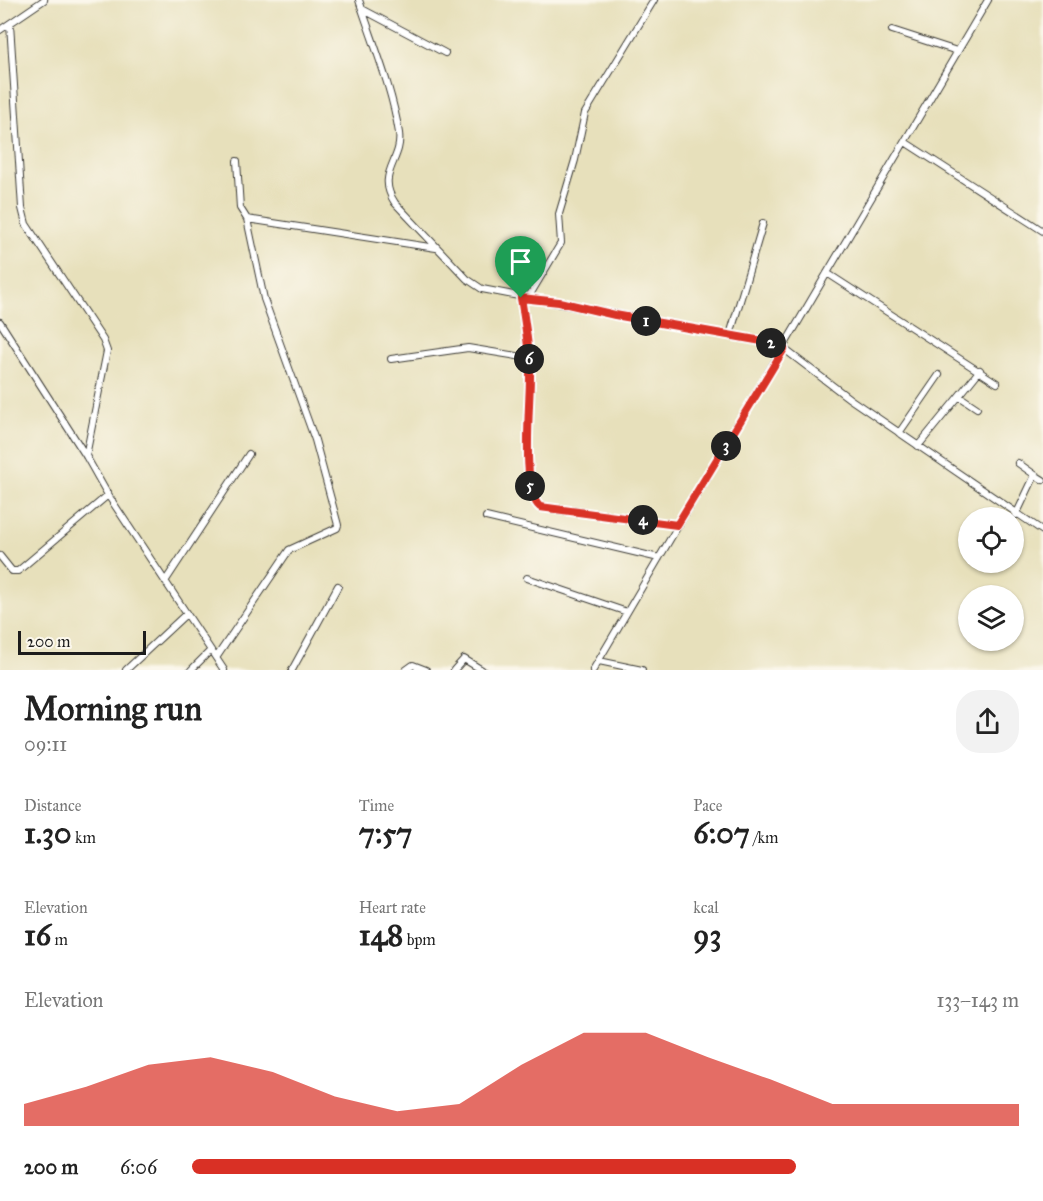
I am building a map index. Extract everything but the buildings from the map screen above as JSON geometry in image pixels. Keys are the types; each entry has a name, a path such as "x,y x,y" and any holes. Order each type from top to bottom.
{"street":[{"path":"0,30 44,0"},
{"path":"359,0 391,99 399,135 386,183 388,190 395,203 474,285 497,294 773,343 1005,507"},
{"path":"528,298 561,243 559,214 575,160 585,113 654,0"},
{"path":"593,670 988,0"},
{"path":"362,9 445,53"},
{"path":"10,24 22,208 26,224 103,340 107,351 86,456"},
{"path":"892,30 957,51"},
{"path":"905,142 1043,231"},
{"path":"216,658 289,550 337,528 338,525 315,440 264,298 248,219 240,208 237,161"},
{"path":"248,219 437,248"},
{"path":"730,335 763,223"},
{"path":"827,273 997,383"},
{"path":"521,298 529,358 530,487 537,505 677,525"},
{"path":"0,322 86,456 108,495 166,580 209,652 224,670"},
{"path":"391,358 468,348 529,358"},
{"path":"918,446 980,370"},
{"path":"899,433 939,375"},
{"path":"959,396 976,408"},
{"path":"166,580 249,454"},
{"path":"1018,464 1043,480"},
{"path":"1020,507 1035,475"},
{"path":"0,556 12,571 18,571 108,495"},
{"path":"486,517 658,558"},
{"path":"1024,520 1043,531"},
{"path":"528,578 627,612"},
{"path":"293,670 338,586"},
{"path":"126,670 186,614"},
{"path":"191,670 209,652"},
{"path":"454,670 464,659 482,670"},
{"path":"599,661 642,670"},
{"path":"406,670 413,665 426,670"}],"route":[{"path":"521,298 559,302 615,315 773,343 784,349 677,525 540,507 533,500 530,487 529,450 530,370 521,298"}]}
